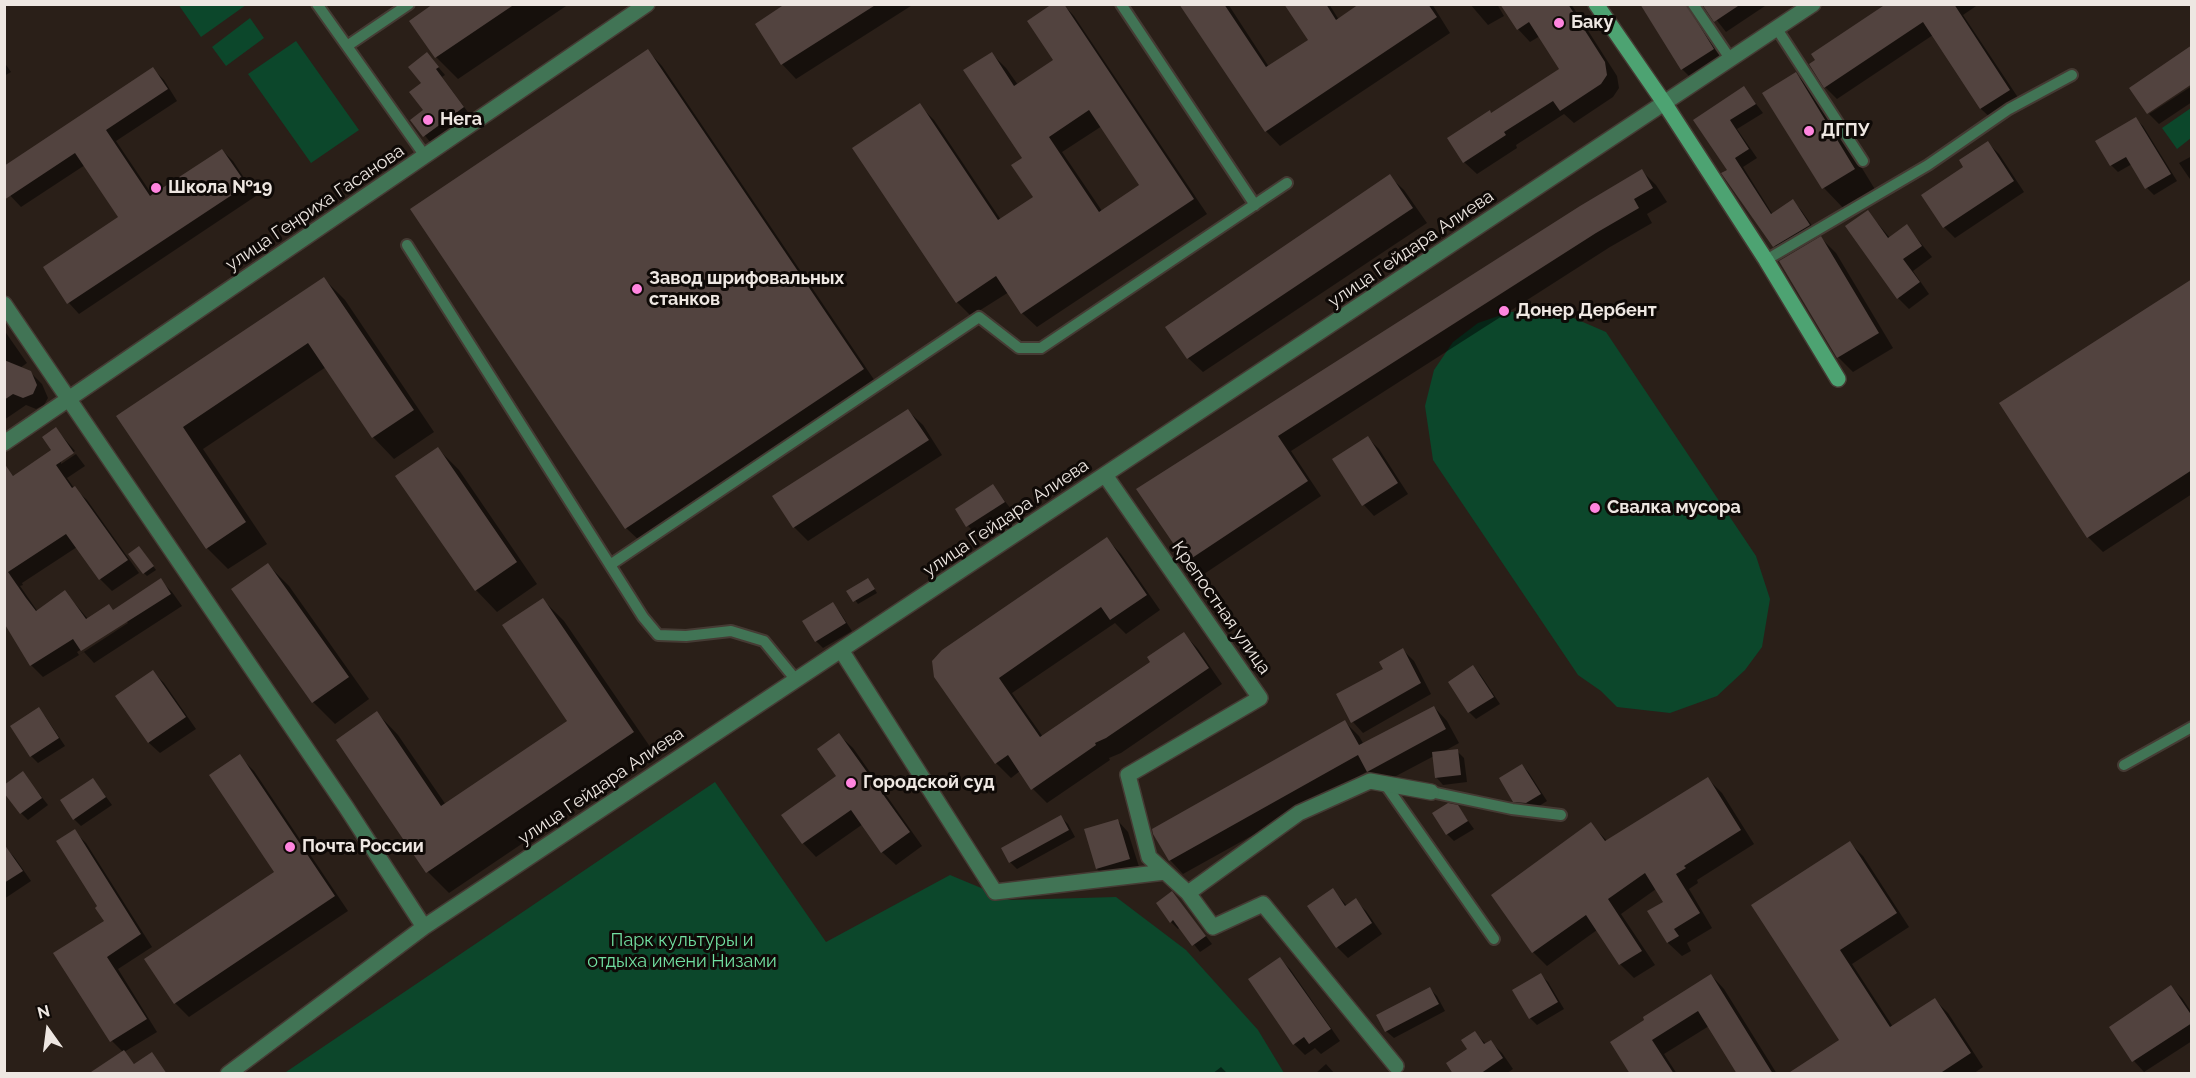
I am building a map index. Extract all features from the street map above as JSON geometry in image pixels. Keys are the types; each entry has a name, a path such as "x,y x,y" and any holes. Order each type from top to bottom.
{"street":[{"name":"улица Генриха Гасанова","path":"4,443 647,4"},
{"path":"1596,4 1665,104 1839,378"},
{"name":"улица Гейдара Алиева","path":"228,1074 424,927 1813,4"},
{"path":"4,304 346,807 424,927"},
{"name":"Крепостная улица","path":"1105,475 1260,698 1128,775 1149,857 1188,893 1213,927 1263,904 1396,1066"},
{"path":"841,650 994,891 1165,872"},
{"path":"1188,893 1299,813 1370,781 1431,792"}],"lane":[{"path":"317,4 425,156"},
{"path":"347,46 409,4"},
{"path":"1121,4 1255,205"},
{"path":"1693,4 1731,60"},
{"path":"1777,29 1863,161"},
{"path":"1766,260 1928,165 2009,109 2072,75"},
{"path":"610,566 979,317 1019,348 1041,348 1287,183"},
{"path":"407,245 610,566 643,617 658,635 686,636 731,631 764,641 796,680"},
{"path":"2124,765 2192,727"},
{"path":"1385,784 1494,939"},
{"path":"1431,792 1512,809 1561,815"}],"green space":[{"path":"178,4 246,4 246,5 201,37"},
{"path":"250,18 264,38 226,66 212,47"},
{"path":"296,41 359,130 311,163 248,74"},
{"path":"2191,108 2191,138 2177,149 2162,128"},
{"name":"Свалка мусора","path":"1542,310 1569,316 1606,332 1756,556 1770,599 1762,647 1745,670 1717,696 1670,713 1617,707 1601,691 1578,675 1433,460 1425,406 1434,370 1453,342 1478,323 1510,312"},
{"name":"Парк культуры и отдыха имени Низами","path":"715,782 826,942 950,875 1010,900 1116,897 1186,950 1258,1030 1284,1073 283,1074"}],"building":[{"path":"433,4 515,4 435,58 409,21"},
{"path":"785,4 877,4 781,65 755,24"},
{"path":"1052,4 1064,4 1194,199 1021,314 996,276 956,303 852,148 920,103 998,220 1033,197 1011,165 1022,158 963,70 992,52 1014,86 1053,60 1027,21","holes":["1089,110 1139,185 1099,212 1049,137"]},
{"path":"1179,4 1224,4 1266,67 1308,40 1284,4 1326,4 1336,20 1359,4 1428,4 1437,17 1265,132"},
{"path":"1500,4 1568,4 1605,62 1607,75 1601,84 1560,111 1553,101 1504,132 1506,135 1463,163 1447,138 1559,69 1529,22 1517,30"},
{"path":"1640,4 1686,4 1714,49 1681,70"},
{"path":"1702,4 1741,4 1714,22"},
{"path":"1886,4 1954,4 2010,90 1980,109 1923,22 1824,88 1809,64 1815,60 1811,54"},
{"path":"2192,45 2192,84 2147,114 2129,88"},
{"name":"Завод шрифовальных станков","path":"648,49 864,369 625,529 410,209"},
{"path":"427,52 439,67 436,69 464,107 423,137 410,120 423,110 409,92 421,83 408,67"},
{"path":"153,67 168,89 106,130 150,196 222,149 247,185 67,304 43,267 118,217 75,153 4,200 4,166"},
{"name":"ДГПУ","path":"1796,72 1855,169 1822,189 1762,93"},
{"path":"1744,86 1756,104 1730,120 1749,149 1735,158 1771,214 1793,199 1810,225 1773,247 1721,173 1727,170 1693,120"},
{"path":"2136,117 2171,174 2145,189 2126,157 2110,166 2095,141"},
{"path":"1988,141 2014,181 1943,228 1921,195 1963,167 1959,160"},
{"path":"1642,169 1653,188 1634,199 1639,208 1596,233 1278,436 1308,481 1186,562 1136,489 1580,206"},
{"path":"1390,174 1413,208 1187,359 1165,327"},
{"path":"1868,210 1888,238 1907,224 1922,246 1903,259 1920,282 1897,299 1845,226"},
{"path":"1821,236 1879,333 1837,358 1779,261"},
{"path":"324,277 414,410 372,438 308,343 183,427 246,522 206,549 116,416"},
{"path":"2192,279 2192,470 2087,538 1999,403"},
{"path":"4,360 31,371 37,385 33,394 23,398 13,394 4,400"},
{"path":"908,409 929,440 793,528 772,496"},
{"path":"56,427 74,453 56,465 72,488 75,486 128,560 99,580 66,534 8,572 36,611 65,590 86,619 109,604 113,610 161,578 171,594 81,651 73,639 30,666 4,623 4,463 13,476 51,450 42,437"},
{"path":"1368,436 1398,483 1362,506 1332,459"},
{"path":"438,447 517,562 475,591 395,476"},
{"path":"993,484 1005,502 966,527 955,509"},
{"path":"1107,537 1147,595 1110,620 1101,607 999,678 1040,737 1150,662 1147,657 1184,632 1209,668 1106,738 1095,743 1096,745 1031,790 1008,755 995,764 934,677 932,661 942,650"},
{"path":"139,546 154,566 143,574 128,554"},
{"path":"268,563 349,677 312,703 231,589"},
{"path":"868,578 875,589 853,602 846,591"},
{"path":"543,598 634,732 426,873 336,740 377,711 441,806 567,721 502,625"},
{"path":"833,602 846,623 815,642 802,621"},
{"path":"1403,648 1421,683 1351,723 1336,694 1383,669 1379,662"},
{"path":"1473,665 1494,697 1468,713 1448,682"},
{"path":"153,670 186,717 148,743 115,696"},
{"path":"1434,706 1446,729 1367,772 1358,755 1169,861 1153,834 1152,829 1345,720 1359,745"},
{"path":"39,707 59,738 30,757 10,726"},
{"name":"Городской суд","path":"839,733 910,832 881,853 851,810 802,844 781,815 836,776 817,749"},
{"path":"1458,749 1461,775 1435,778 1432,752"},
{"path":"240,754 335,896 174,1004 144,959 274,872 209,775"},
{"path":"1522,764 1541,794 1526,803 1513,802 1499,778"},
{"path":"23,771 42,798 20,814 4,793 4,785"},
{"path":"1708,777 1741,830 1684,866 1686,868 1676,874 1700,913 1674,929 1679,936 1667,943 1647,911 1663,902 1645,873 1608,899 1642,951 1619,965 1586,915 1532,953 1491,895 1591,822 1605,841"},
{"path":"93,778 106,797 73,820 60,800"},
{"path":"1448,803 1458,805 1468,821 1446,835 1432,813"},
{"path":"1061,815 1069,830 1009,863 1001,848"},
{"path":"1118,819 1130,859 1096,869 1084,829"},
{"path":"75,829 141,934 107,957 147,1019 110,1042 53,953 104,921 56,841"},
{"path":"1850,841 1897,913 1840,950 1890,1027 1935,998 1971,1053 1939,1074 1787,1074 1839,1040 1751,905"},
{"path":"4,844 23,871 4,883"},
{"path":"1333,888 1345,906 1356,898 1372,923 1336,948 1307,906"},
{"path":"1172,891 1206,936 1192,946 1173,920 1170,923 1156,903"},
{"path":"1280,957 1331,1029 1309,1044 1304,1037 1293,1045 1248,979"},
{"path":"1541,973 1558,1002 1529,1019 1512,990"},
{"path":"1711,974 1773,1074 1737,1074 1698,1011 1652,1040 1674,1074 1630,1074 1610,1042 1644,1020 1643,1017"},
{"path":"2171,985 2192,1016 2192,1023 2132,1062 2109,1027"},
{"path":"1430,987 1439,1004 1385,1032 1376,1015"},
{"path":"1475,1031 1484,1044 1491,1040 1503,1058 1480,1074 1453,1074 1446,1063 1467,1049 1461,1040"},
{"path":"124,1050 134,1064 152,1052 167,1074 88,1074"}],"place":[{"name":"Баку","path":"1559,23"},
{"name":"Нега","path":"428,120"},
{"name":"ДГПУ","path":"1809,131"},
{"name":"Школа №19","path":"156,188"},
{"name":"Завод шрифовальных станков","path":"637,289"},
{"name":"Донер Дербент","path":"1504,311"},
{"name":"Свалка мусора","path":"1595,508"},
{"name":"Городской суд","path":"851,783"},
{"name":"Почта России","path":"290,847"}]}
